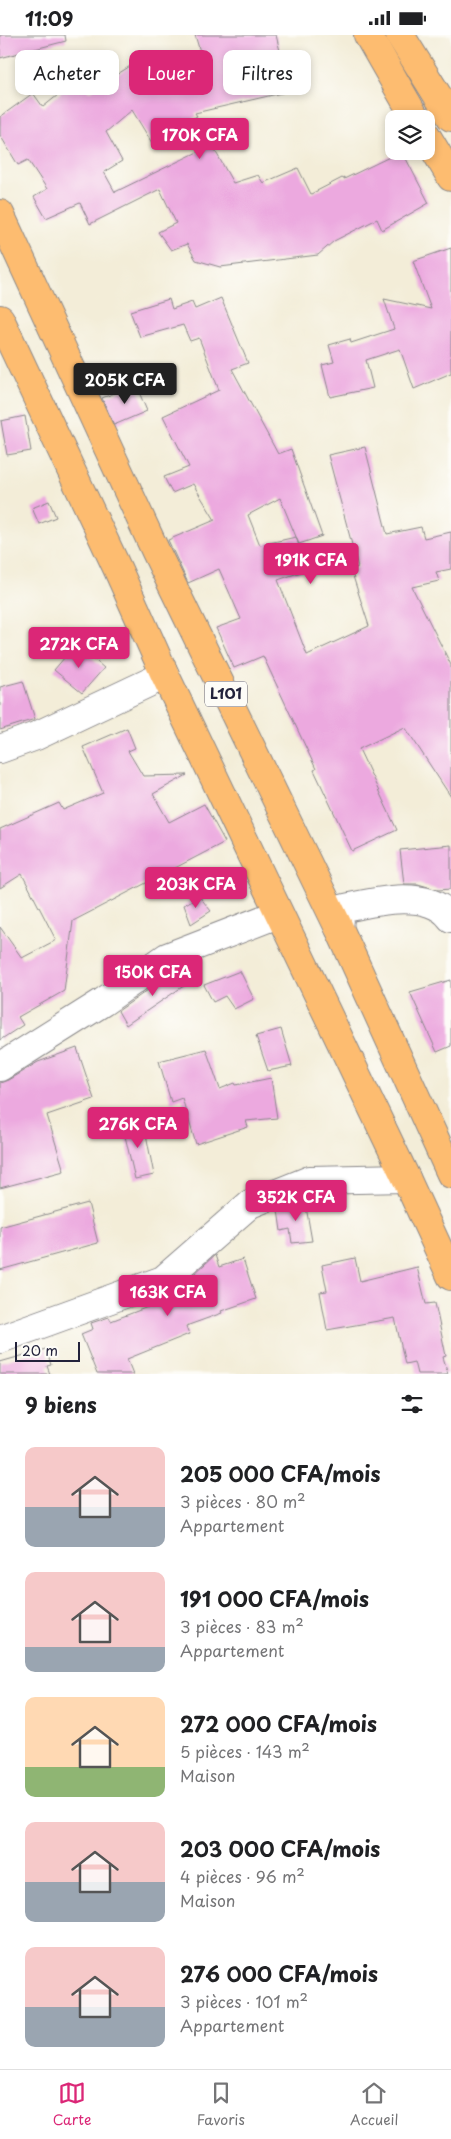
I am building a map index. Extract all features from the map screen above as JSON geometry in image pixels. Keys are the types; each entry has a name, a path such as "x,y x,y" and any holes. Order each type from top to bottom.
{"main road":[{"path":"368,35 411,110"},
{"path":"400,35 451,117"},
{"path":"435,150 451,177"},
{"name":"L101","path":"0,214 156,552 339,928 451,1174"},
{"name":"L101","path":"0,319 118,569 165,675 451,1276"}],"street":[{"path":"0,749 36,736 165,675"},
{"path":"339,928 341,909 382,900 419,900 434,904 446,911 451,918"},
{"path":"0,1067 103,1002 167,957 278,914"},
{"path":"0,1339 163,1280 250,1204 310,1180 406,1178"}],"building":[{"path":"0,35 65,35 66,41 31,50 15,50 15,54 0,58"},
{"path":"195,35 276,35 280,50 223,50 223,95 273,95 195,113 197,116 152,143 132,110 106,132 122,161 104,172 115,192 212,145 233,183 258,175 263,183 298,168 311,194 385,159 407,160 429,203 382,230 377,219 334,241 318,255 220,267 196,260 187,244 171,250 158,232 176,223 160,189 90,224 80,203 46,218 34,197 47,189 28,160 18,165 0,135 0,117 30,95 34,95 43,107 58,95 119,95 119,73 129,67 129,95 213,95 213,50 200,50"},
{"path":"451,248 451,373 414,389 400,349 366,360 373,388 330,397 322,365 334,362 329,345 350,339 351,343 394,329 384,299 431,309 413,261"},
{"path":"221,298 248,363 232,369 278,454 291,449 322,536 299,544 280,498 248,515 260,545 296,537 307,570 278,580 307,655 369,626 351,570 358,567 328,455 365,447 387,534 421,527 424,538 451,532 451,569 436,572 439,581 412,587 451,665 451,797 405,727 359,749 397,830 352,851 263,656 234,668 216,628 241,619 219,569 188,583 168,540 215,520 193,484 172,493 164,477 189,467 163,416 219,390 199,338 190,341 183,325 140,337 130,311 169,299 172,309 192,302 195,309"},
{"path":"136,385 147,411 114,425 102,398"},
{"path":"25,416 31,451 7,455 1,421"},
{"path":"49,501 56,517 39,524 32,508"},
{"path":"76,644 104,668 82,693 54,670"},
{"path":"23,681 35,719 0,730 0,687"},
{"path":"127,728 135,748 128,751 143,776 187,775 153,794 169,822 204,804 225,842 73,921 64,991 18,1017 23,1025 0,1040 0,927 22,958 56,940 22,874 0,888 0,829 59,803 63,810 103,793 83,747"},
{"path":"451,845 451,889 438,890 418,884 404,884 400,850"},
{"path":"199,896 211,911 191,924 184,905"},
{"path":"178,969 188,983 126,1025 118,1011"},
{"path":"240,971 254,999 234,1009 225,996 213,1002 204,985"},
{"path":"451,980 451,1046 437,1052 410,992"},
{"path":"281,1029 292,1066 268,1071 256,1036"},
{"path":"77,1048 94,1099 47,1115 64,1171 0,1188 0,1083 38,1062"},
{"path":"206,1049 220,1089 235,1083 236,1085 271,1078 277,1118 246,1121 248,1127 196,1144 182,1098 171,1102 159,1061"},
{"path":"143,1119 154,1175 135,1179 122,1123"},
{"path":"305,1201 312,1241 292,1243 290,1229 281,1231 278,1210"},
{"path":"88,1203 98,1243 0,1270 0,1227"},
{"path":"215,1255 219,1267 243,1259 256,1299 186,1326 189,1334 127,1359 133,1374 97,1374 81,1334 93,1329 91,1323 109,1317 111,1321 177,1296 175,1291"},
{"path":"355,1258 360,1281 417,1267 426,1304 435,1303 446,1356 443,1357 448,1374 417,1374 414,1362 405,1364 395,1318 327,1330 320,1292 327,1291 322,1265"},
{"path":"46,1349 51,1365 47,1366 50,1374 0,1374 0,1362"}]}
